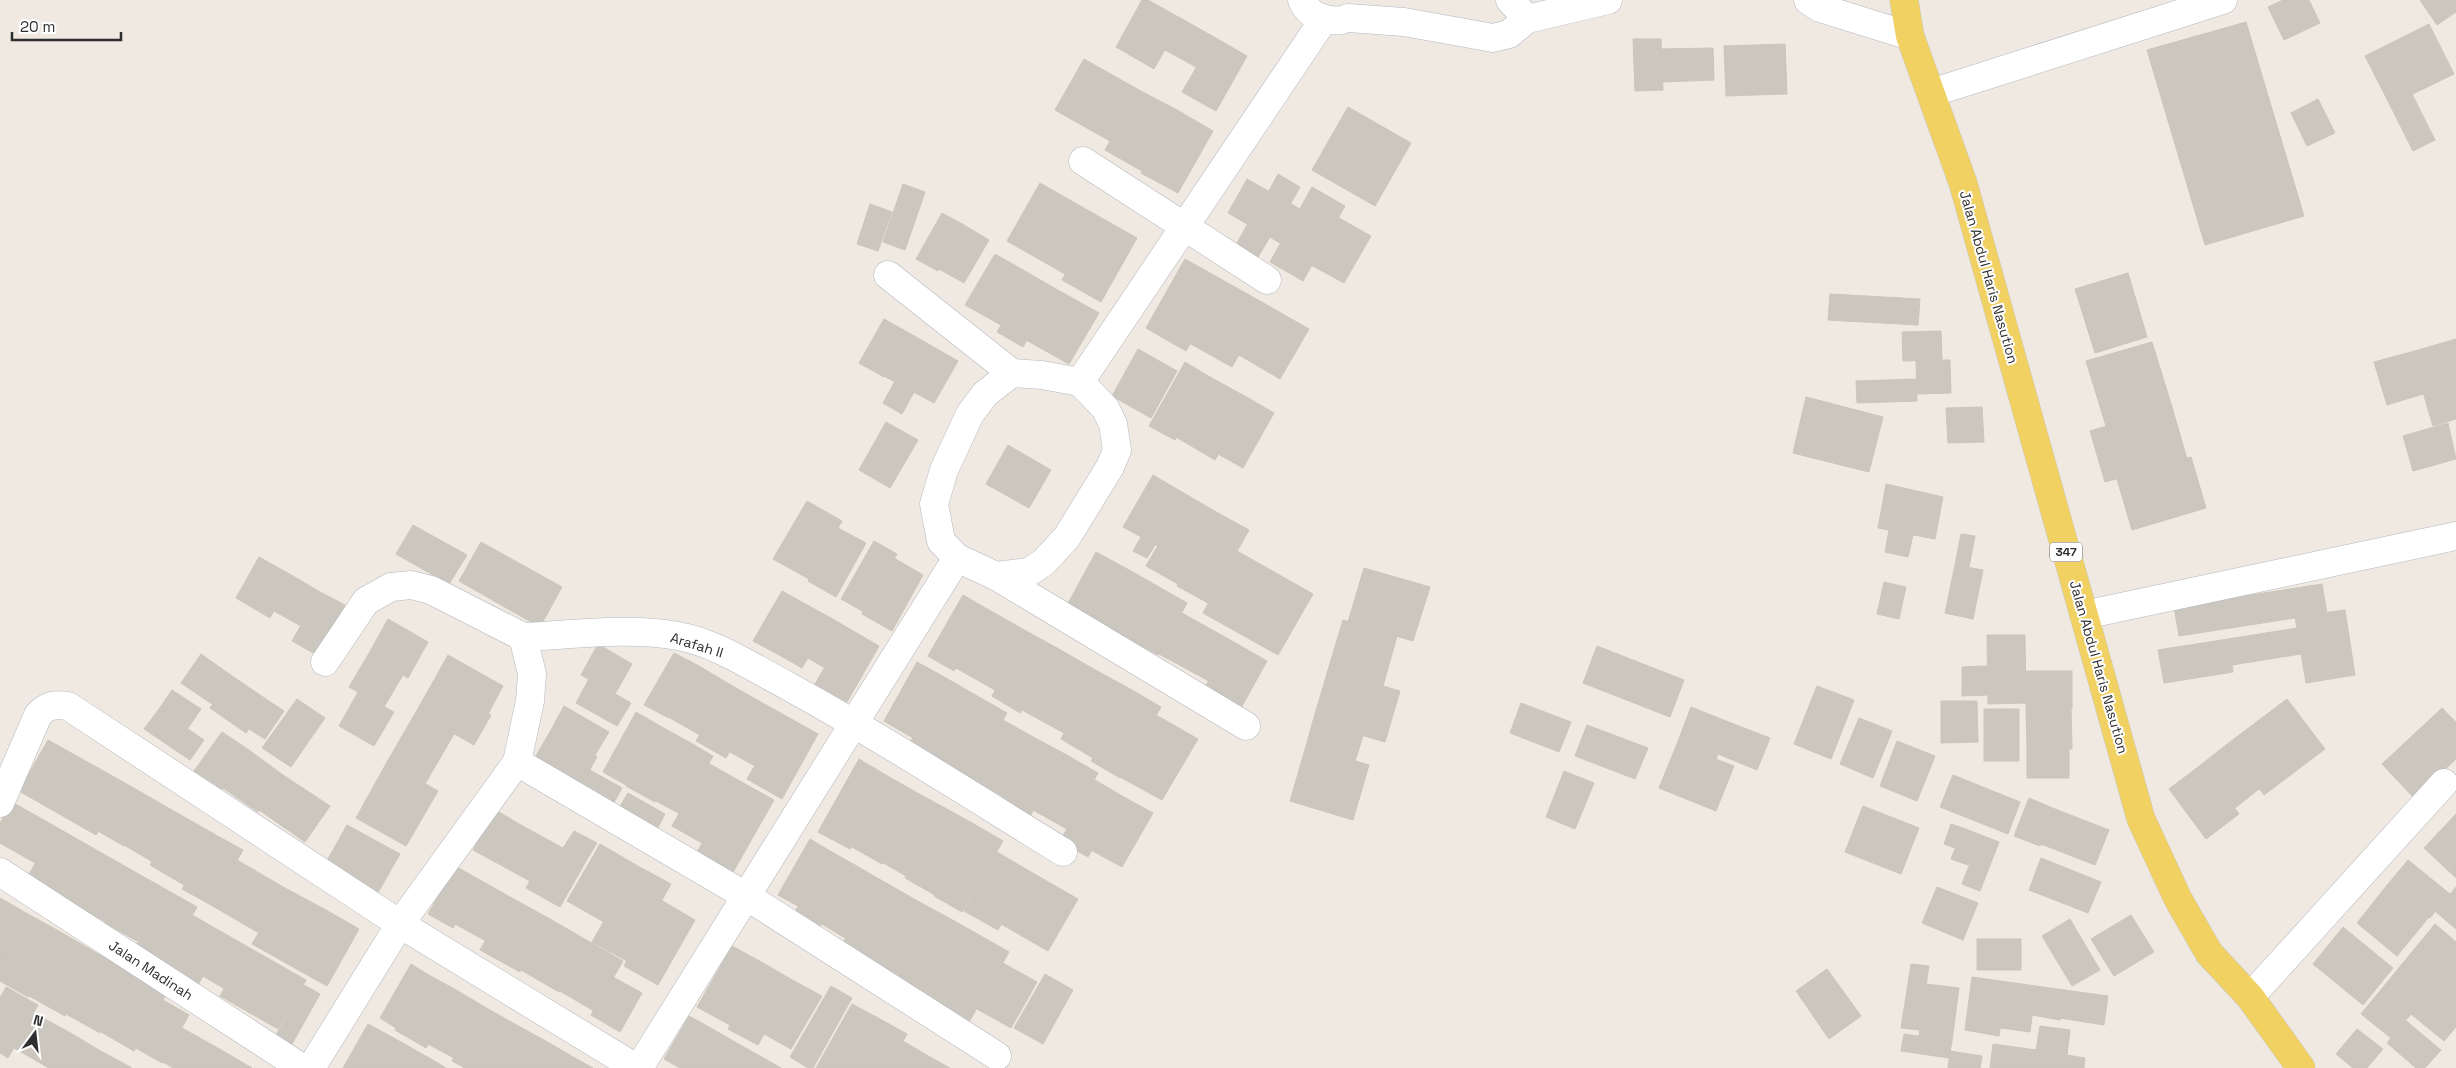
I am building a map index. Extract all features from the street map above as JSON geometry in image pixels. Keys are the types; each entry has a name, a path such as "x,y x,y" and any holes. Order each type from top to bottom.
{"main road":[{"name":"Jalan Abdul Haris Nasution","path":"1904,0 1910,36 1963,183 2141,819 2178,899 2209,953 2250,997 2302,1068"}],"street":[{"path":"1080,382 1185,226 1323,7 1493,38 1509,34 1518,10 1608,0"},
{"path":"1808,0 1820,8 1910,36"},
{"path":"1930,93 2222,0"},
{"path":"1083,161 1267,280"},
{"path":"888,275 1012,373 1042,375 1080,382 1105,408 1113,424 1117,450 1110,467 1067,537 1044,562 1029,572 996,576"},
{"path":"1012,373 985,394 970,414 944,470 934,504 941,541 957,558 996,576 1246,726"},
{"path":"2084,615 2456,536"},
{"path":"0,803 38,715 44,708 50,705 68,706 400,924 638,1068 957,558"},
{"path":"311,1068 400,924 517,762 530,701 532,674 523,637 431,590 411,585 390,587 366,602 325,662"},
{"name":"Arafah II","path":"523,637 648,633 679,636 729,654 854,723 1064,852"},
{"path":"517,762 746,896 997,1056"},
{"path":"2250,997 2444,783"},
{"name":"Jalan Madinah","path":"0,872 302,1068"}],"building":[{"path":"1142,0 1148,0 1182,19 1154,69 1116,47"},
{"path":"2283,0 2309,0 2320,23 2284,40 2268,7"},
{"path":"2420,0 2456,0 2456,12 2437,25"},
{"path":"1182,19 1214,37 1196,67 1165,50"},
{"path":"2246,22 2304,216 2205,245 2147,50"},
{"path":"2429,24 2454,74 2390,105 2365,56"},
{"path":"1214,37 1247,56 1216,111 1182,92"},
{"path":"1633,39 1661,39 1663,90 1635,91"},
{"path":"1785,44 1787,94 1726,96 1724,46"},
{"path":"1713,48 1714,80 1662,82 1661,49"},
{"path":"1084,59 1139,90 1110,141 1055,110"},
{"path":"1139,90 1177,110 1142,171 1105,150"},
{"path":"2412,94 2435,140 2413,151 2390,105"},
{"path":"2318,99 2335,133 2307,146 2291,113"},
{"path":"1348,107 1411,143 1375,206 1312,170"},
{"path":"1177,110 1213,131 1178,193 1141,173"},
{"path":"1278,174 1300,187 1291,203 1269,191"},
{"path":"1247,179 1300,209 1280,243 1228,213"},
{"path":"1040,183 1098,216 1065,274 1007,241"},
{"path":"903,184 925,192 905,250 883,242"},
{"path":"1312,187 1345,206 1303,281 1270,262"},
{"path":"870,204 892,212 878,251 857,244"},
{"path":"942,213 964,225 938,271 916,259"},
{"path":"1098,216 1137,238 1101,302 1062,280"},
{"path":"1339,218 1371,236 1344,283 1311,265"},
{"path":"964,225 989,240 964,283 939,269"},
{"path":"1247,225 1270,237 1258,257 1236,245"},
{"path":"995,254 1030,274 1001,325 965,305"},
{"path":"1185,259 1226,282 1186,351 1146,328"},
{"path":"2128,273 2147,337 2095,353 2075,289"},
{"path":"1030,274 1056,289 1023,347 997,332"},
{"path":"1226,282 1267,305 1232,367 1191,344"},
{"path":"1056,289 1099,313 1069,364 1026,340"},
{"path":"1830,294 1920,299 1918,325 1828,320"},
{"path":"1267,305 1309,329 1280,379 1239,355"},
{"path":"884,319 909,333 884,377 859,363"},
{"path":"1941,331 1942,360 1903,361 1902,332"},
{"path":"909,333 958,361 934,403 884,376"},
{"path":"2456,339 2456,419 2433,426 2411,352"},
{"path":"2152,342 2172,407 2106,426 2086,361"},
{"path":"1138,349 1177,371 1151,418 1112,396"},
{"path":"2411,352 2423,394 2387,405 2374,362"},
{"path":"1950,360 1951,393 1917,394 1916,361"},
{"path":"1185,362 1210,377 1175,440 1149,426"},
{"path":"1210,377 1250,399 1215,460 1176,437"},
{"path":"1916,379 1917,401 1857,403 1856,381"},
{"path":"895,381 914,392 902,414 883,403"},
{"path":"1806,397 1883,417 1869,472 1793,453"},
{"path":"1250,399 1274,413 1243,468 1218,454"},
{"path":"1982,407 1984,442 1948,443 1946,408"},
{"path":"2172,407 2187,459 2105,482 2090,431"},
{"path":"886,422 918,440 890,488 859,470"},
{"path":"2448,423 2456,459 2413,471 2403,436"},
{"path":"1008,445 1051,470 1029,508 986,484"},
{"path":"2191,457 2206,508 2132,530 2117,479"},
{"path":"1153,475 1187,495 1158,546 1123,527"},
{"path":"1886,484 1943,497 1935,539 1878,528"},
{"path":"1187,495 1218,513 1178,584 1146,566"},
{"path":"807,501 842,521 809,579 773,559"},
{"path":"1218,513 1249,530 1208,603 1177,586"},
{"path":"413,525 467,555 449,584 396,554"},
{"path":"838,528 866,543 836,597 808,581"},
{"path":"1889,530 1913,535 1908,557 1885,552"},
{"path":"1961,534 1975,536 1969,567 1955,565"},
{"path":"1141,537 1155,545 1147,558 1133,551"},
{"path":"874,541 897,554 864,612 841,599"},
{"path":"481,542 562,587 540,627 459,581"},
{"path":"1237,551 1313,594 1278,655 1203,613"},
{"path":"1096,552 1131,571 1099,626 1066,607"},
{"path":"259,557 293,576 270,618 236,598"},
{"path":"894,558 923,575 892,631 862,614"},
{"path":"1955,565 1983,570 1973,619 1945,613"},
{"path":"1364,568 1430,587 1413,641 1348,622"},
{"path":"1131,571 1187,603 1158,655 1101,623"},
{"path":"293,576 320,592 301,626 274,611"},
{"path":"1884,582 1906,587 1899,619 1877,614"},
{"path":"2322,584 2327,613 2179,636 2174,607"},
{"path":"782,591 809,606 781,656 753,641"},
{"path":"320,592 345,605 317,655 292,641"},
{"path":"963,595 989,610 954,671 928,656"},
{"path":"809,606 831,618 802,668 781,656"},
{"path":"989,610 1028,632 995,690 956,668"},
{"path":"2345,610 2355,675 2306,683 2295,617"},
{"path":"1182,613 1232,641 1209,681 1159,654"},
{"path":"831,618 848,628 825,668 808,658"},
{"path":"388,619 428,642 408,678 368,655"},
{"path":"1343,620 1397,636 1383,686 1328,670"},
{"path":"848,628 879,646 847,702 815,684"},
{"path":"2297,628 2301,654 2232,665 2228,639"},
{"path":"1028,632 1057,648 1020,713 992,696"},
{"path":"1987,635 2025,635 2026,703 1988,704"},
{"path":"2228,639 2233,672 2164,683 2158,650"},
{"path":"1232,641 1267,661 1241,708 1205,687"},
{"path":"598,644 632,664 615,694 581,675"},
{"path":"1597,646 1684,680 1670,717 1583,683"},
{"path":"1057,648 1099,672 1064,733 1022,710"},
{"path":"674,653 699,666 669,718 644,705"},
{"path":"201,654 232,676 212,704 181,683"},
{"path":"368,655 403,675 384,707 349,687"},
{"path":"448,655 503,686 488,714 433,682"},
{"path":"917,662 946,678 913,738 884,721"},
{"path":"699,666 729,684 700,735 670,718"},
{"path":"1987,666 1988,695 1962,696 1962,667"},
{"path":"1328,670 1400,691 1385,742 1313,721"},
{"path":"2026,671 2072,671 2072,708 2026,708"},
{"path":"1099,672 1132,690 1093,758 1061,739"},
{"path":"232,676 269,701 246,733 210,708"},
{"path":"946,678 979,697 940,766 907,748"},
{"path":"589,679 631,703 617,726 576,703"},
{"path":"433,682 491,715 474,745 416,712"},
{"path":"729,684 759,701 726,758 696,741"},
{"path":"1817,686 1854,700 1831,759 1794,744"},
{"path":"172,690 201,709 188,728 159,709"},
{"path":"1132,690 1161,707 1120,778 1091,761"},
{"path":"358,692 394,712 374,746 339,726"},
{"path":"979,697 1007,713 970,778 942,763"},
{"path":"297,699 325,718 291,767 262,748"},
{"path":"2287,699 2325,749 2264,795 2226,745"},
{"path":"269,701 284,711 265,739 249,729"},
{"path":"759,701 784,715 755,766 730,752"},
{"path":"1941,701 1977,701 1978,742 1941,743"},
{"path":"1521,703 1571,722 1559,752 1510,733"},
{"path":"564,706 609,732 595,755 551,730"},
{"path":"1691,707 1731,723 1716,759 1677,744"},
{"path":"2071,707 2072,749 2027,749 2026,708"},
{"path":"2442,708 2456,722 2456,759 2414,798 2382,764"},
{"path":"159,709 204,740 190,760 144,729"},
{"path":"1984,709 2019,709 2019,761 1984,761"},
{"path":"416,712 454,734 425,784 387,762"},
{"path":"636,712 660,726 626,785 603,772"},
{"path":"784,715 818,734 782,799 747,779"},
{"path":"1156,715 1198,739 1162,800 1120,777"},
{"path":"1859,718 1892,731 1873,778 1840,764"},
{"path":"1003,720 1035,738 1002,796 970,778"},
{"path":"1313,721 1363,736 1355,761 1306,746"},
{"path":"1731,723 1770,738 1757,770 1718,754"},
{"path":"1587,725 1648,748 1635,779 1575,756"},
{"path":"660,726 689,742 655,802 626,786"},
{"path":"551,730 597,757 580,787 533,761"},
{"path":"222,732 249,750 222,789 194,771"},
{"path":"1035,738 1065,754 1029,818 999,802"},
{"path":"48,740 125,783 96,835 19,791"},
{"path":"1897,741 1935,756 1917,801 1880,786"},
{"path":"689,742 713,756 680,814 656,801"},
{"path":"1677,744 1734,766 1716,811 1659,788"},
{"path":"2226,745 2259,789 2235,808 2202,764"},
{"path":"1306,746 1369,765 1353,820 1290,801"},
{"path":"2027,749 2069,749 2069,778 2027,778"},
{"path":"249,750 283,775 258,812 223,788"},
{"path":"1065,754 1098,773 1067,829 1033,810"},
{"path":"859,759 891,778 850,849 818,832"},
{"path":"387,762 438,791 406,846 356,818"},
{"path":"708,763 738,780 702,843 672,826"},
{"path":"2202,764 2239,814 2206,839 2169,789"},
{"path":"590,770 622,788 612,806 580,787"},
{"path":"1564,771 1594,783 1575,829 1546,817"},
{"path":"283,775 330,806 305,842 259,810"},
{"path":"1953,775 2020,802 2008,834 1940,807"},
{"path":"891,778 921,795 882,864 852,847"},
{"path":"738,780 774,800 732,874 696,854"},
{"path":"1095,780 1122,796 1088,857 1060,841"},
{"path":"125,783 151,798 124,846 98,831"},
{"path":"628,793 665,814 656,831 618,810"},
{"path":"921,795 945,808 906,876 882,862"},
{"path":"1122,796 1153,813 1122,867 1091,850"},
{"path":"151,798 179,814 153,862 124,845"},
{"path":"2029,798 2055,809 2040,846 2014,836"},
{"path":"12,802 56,827 35,863 0,843 0,823"},
{"path":"1863,806 1919,828 1901,874 1845,852"},
{"path":"945,808 974,824 935,895 905,878"},
{"path":"2055,809 2109,830 2095,865 2041,844"},
{"path":"496,810 519,824 497,863 473,850"},
{"path":"179,814 214,834 184,885 150,865"},
{"path":"2456,814 2456,878 2424,848"},
{"path":"519,824 552,842 530,881 497,863"},
{"path":"974,824 1003,841 962,912 934,896"},
{"path":"1951,824 1963,828 1955,848 1944,844"},
{"path":"347,825 400,854 376,896 324,866"},
{"path":"56,827 135,872 106,922 27,878"},
{"path":"1963,828 1981,835 1968,865 1951,859"},
{"path":"574,831 597,843 586,861 563,848"},
{"path":"214,834 243,850 211,905 182,889"},
{"path":"1981,835 1999,842 1980,891 1962,884"},
{"path":"810,839 830,851 798,906 778,895"},
{"path":"552,842 586,861 560,907 526,888"},
{"path":"600,844 636,865 604,922 567,901"},
{"path":"830,851 855,865 819,929 793,915"},
{"path":"997,852 1031,872 998,930 964,911"},
{"path":"2041,858 2101,882 2088,913 2029,890"},
{"path":"237,860 285,888 259,933 211,905"},
{"path":"2408,860 2450,894 2430,918 2388,884"},
{"path":"636,865 671,884 627,961 592,942"},
{"path":"855,865 879,879 845,938 822,924"},
{"path":"455,866 480,880 453,928 428,914"},
{"path":"135,872 167,890 137,941 105,923"},
{"path":"1031,872 1078,899 1048,951 1001,924"},
{"path":"879,879 923,904 886,970 842,945"},
{"path":"480,880 510,897 486,941 455,924"},
{"path":"2388,884 2429,917 2397,956 2357,923"},
{"path":"1937,887 1978,903 1963,940 1922,923"},
{"path":"2456,887 2456,929 2436,912"},
{"path":"285,888 326,910 293,967 252,944"},
{"path":"167,890 197,907 165,964 135,947"},
{"path":"510,897 550,919 520,972 480,950"},
{"path":"0,898 28,914 0,963"},
{"path":"661,900 695,920 658,985 624,966"},
{"path":"923,904 949,918 911,986 886,970"},
{"path":"326,910 359,929 327,986 293,967"},
{"path":"28,914 64,934 28,997 0,981 0,963"},
{"path":"192,915 227,935 198,985 165,964"},
{"path":"2131,915 2154,952 2114,976 2091,939"},
{"path":"949,918 981,936 942,1005 911,986"},
{"path":"550,919 588,941 559,992 521,970"},
{"path":"2070,919 2100,970 2072,986 2042,936"},
{"path":"2435,924 2456,942 2456,960 2391,1038 2361,1014"},
{"path":"2343,927 2393,968 2363,1005 2313,964"},
{"path":"64,934 100,955 65,1016 29,996"},
{"path":"227,935 248,947 225,989 203,976"},
{"path":"981,936 1009,952 969,1022 941,1006"},
{"path":"1977,939 2021,939 2021,970 1977,970"},
{"path":"588,941 623,961 594,1011 560,991"},
{"path":"732,946 765,964 730,1025 697,1007"},
{"path":"248,947 306,980 278,1029 220,996"},
{"path":"100,955 134,974 100,1033 66,1014"},
{"path":"2456,960 2456,1027 2444,1041 2411,1014"},
{"path":"1003,963 1037,982 1011,1028 977,1009"},
{"path":"411,964 427,974 396,1028 380,1018"},
{"path":"765,964 794,981 758,1045 728,1029"},
{"path":"1911,964 1929,966 1919,1030 1901,1028"},
{"path":"1827,969 1861,1016 1829,1039 1796,991"},
{"path":"134,974 167,993 134,1051 101,1032"},
{"path":"427,974 458,991 426,1048 395,1030"},
{"path":"1045,974 1073,990 1043,1044 1014,1028"},
{"path":"613,977 642,993 620,1032 591,1015"},
{"path":"1972,977 2007,982 1999,1036 1965,1030"},
{"path":"794,981 822,996 791,1049 764,1034"},
{"path":"2007,982 2036,986 2030,1032 2001,1028"},
{"path":"1926,984 1959,988 1952,1041 1919,1036"},
{"path":"304,985 320,994 292,1044 276,1035"},
{"path":"831,986 852,998 813,1068 808,1068 790,1057"},
{"path":"2036,986 2064,990 2060,1020 2032,1015"},
{"path":"6,987 38,1005 8,1058 0,1053 0,998"},
{"path":"2064,990 2108,996 2104,1025 2060,1018"},
{"path":"458,991 483,1006 454,1058 428,1044"},
{"path":"163,1000 189,1015 162,1063 136,1048"},
{"path":"852,1004 880,1019 852,1068 816,1068"},
{"path":"483,1006 511,1022 485,1068 465,1068 452,1061"},
{"path":"34,1013 74,1035 55,1068 49,1068 14,1048"},
{"path":"689,1016 709,1027 685,1068 680,1068 664,1059"},
{"path":"880,1019 907,1034 888,1068 852,1068"},
{"path":"2405,1020 2441,1050 2425,1068 2416,1068 2387,1043"},
{"path":"511,1022 544,1040 529,1068 485,1068"},
{"path":"368,1024 392,1037 374,1068 343,1068"},
{"path":"2040,1026 2070,1030 2067,1055 2036,1050"},
{"path":"709,1027 742,1046 729,1068 685,1068"},
{"path":"182,1028 216,1047 204,1068 173,1068 163,1062"},
{"path":"2357,1029 2383,1049 2367,1068 2353,1068 2336,1054"},
{"path":"1904,1034 1952,1041 1949,1058 1901,1051"},
{"path":"74,1035 97,1049 86,1068 55,1068"},
{"path":"392,1037 431,1059 426,1068 374,1068"},
{"path":"544,1040 575,1058 570,1068 529,1068"},
{"path":"903,1041 930,1057 924,1068 888,1068"},
{"path":"1993,1044 2036,1050 2034,1068 1990,1068"},
{"path":"742,1046 767,1060 763,1068 729,1068"},
{"path":"216,1047 252,1068 204,1068"},
{"path":"97,1049 132,1068 86,1068"},
{"path":"2036,1050 2085,1058 2084,1068 2034,1068"},
{"path":"1950,1051 1982,1056 1980,1068 1948,1068"},
{"path":"930,1057 950,1068 924,1068"},
{"path":"575,1058 593,1068 570,1068"},
{"path":"431,1059 446,1068 426,1068"},
{"path":"767,1060 781,1068 763,1068"}]}
